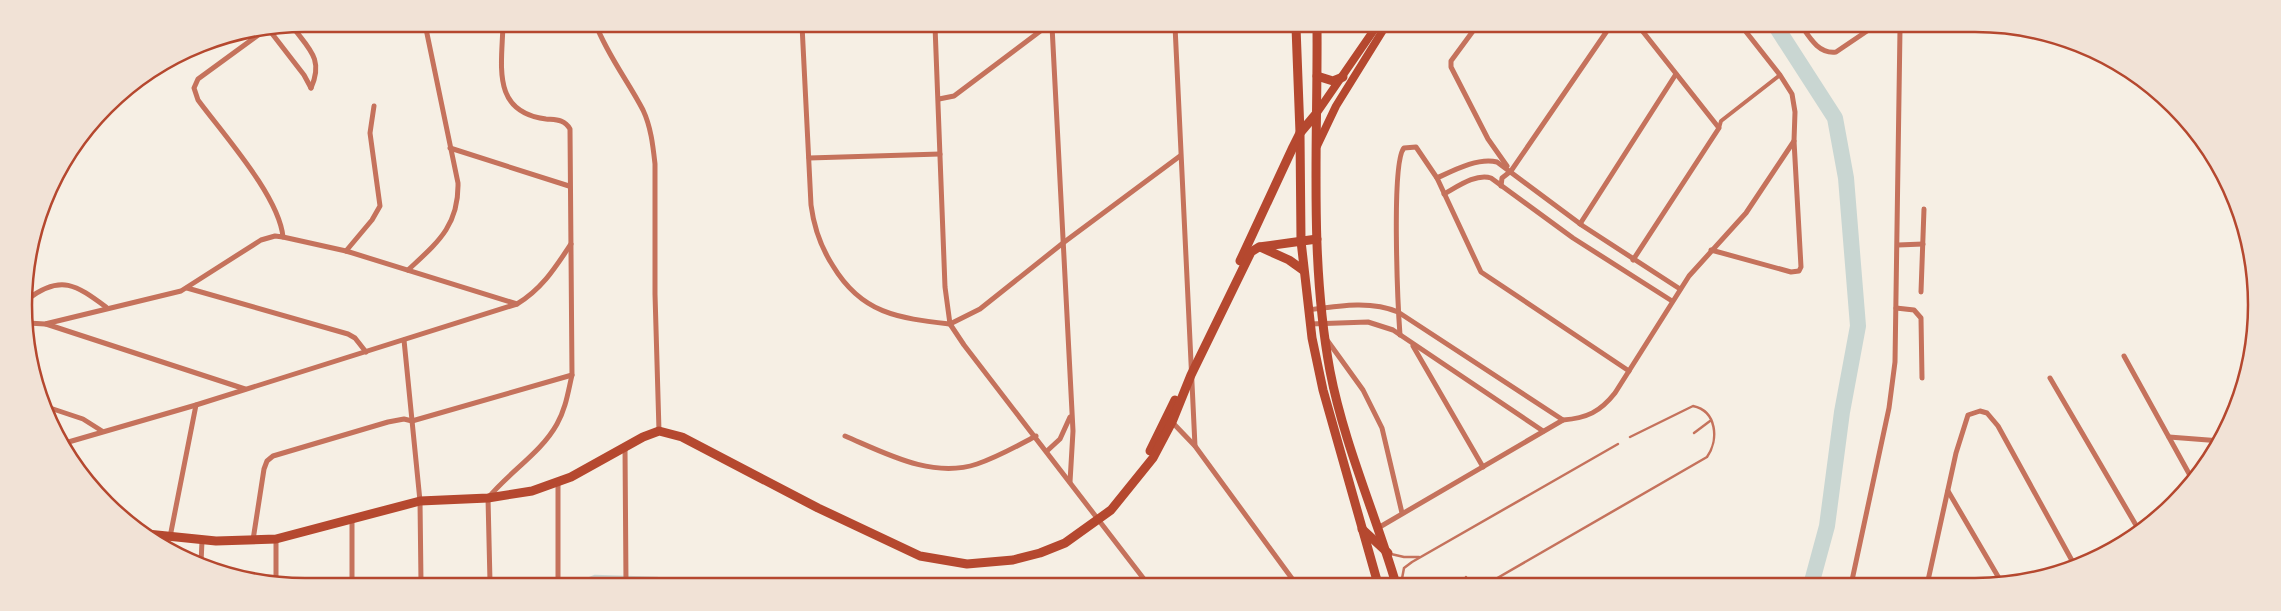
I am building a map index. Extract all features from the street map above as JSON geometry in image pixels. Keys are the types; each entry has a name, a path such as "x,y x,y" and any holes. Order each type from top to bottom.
{"main road":[{"path":"1296,32 1301,241 1310,324 1323,390 1376,578"},
{"path":"1317,32 1315,189 1323,324 1328,360 1352,454 1388,553 1394,578"},
{"path":"1169,420 1190,365 1300,133 1342,78 1373,32"},
{"path":"1315,153 1336,106 1382,32"},
{"path":"1317,76 1333,81 1342,78"},
{"path":"1282,171 1300,168"},
{"path":"1300,168 1310,177 1315,189"},
{"path":"161,536 202,541 276,539 352,521 420,501 438,498 488,498 532,491 558,483 643,437 659,432 682,437 818,508 920,556 947,562 988,563 1035,554 1065,543 1098,520 1111,510 1140,475 1169,420 1247,258 1259,247 1317,239"},
{"path":"1259,247 1289,260 1303,270"},
{"path":"1362,529 1388,553"}],"street":[{"path":"408,270 441,238 456,214 458,183 427,32"},
{"path":"490,578 488,498 542,444 557,424 565,407 572,375 572,243 568,126 559,120 524,114 506,96 502,77 502,32"},
{"path":"599,32 604,47 642,110 652,144 655,164 659,432"},
{"path":"802,32 811,205 814,228 823,250 844,283 860,299 902,317 950,324 980,309 1063,243 1180,156"},
{"path":"935,32 945,287 950,324 964,345 1036,436 1143,578"},
{"path":"939,99 954,96 1039,32"},
{"path":"1052,32 1073,454 1070,482"},
{"path":"1175,32 1195,446"},
{"path":"1472,32 1451,61 1450,67 1488,140 1511,171"},
{"path":"1501,186 1502,178 1511,171 1606,32"},
{"path":"1643,32 1719,128"},
{"path":"1711,250 1791,272 1799,272 1801,267 1792,94 1780,75 1746,32"},
{"path":"1806,32 1820,49 1831,53 1836,52 1866,32"},
{"path":"1853,578 1889,408 1895,362 1900,32"},
{"path":"273,35 304,75 311,88 317,63 296,33"},
{"path":"253,38 198,79 194,88 198,100 270,198 282,228 283,237"},
{"path":"1580,224 1676,74"},
{"path":"1633,260 1719,128 1721,121 1780,75"},
{"path":"346,251 372,220 380,206 370,133 374,106"},
{"path":"1378,528 1542,431 1563,420 1580,419 1592,415 1604,407 1629,372 1672,301 1711,250 1746,213 1794,141"},
{"path":"1400,335 1398,312 1397,195 1399,156 1401,150 1413,147 1420,149 1437,178 1481,272 1629,372"},
{"path":"450,148 569,186"},
{"path":"810,158 940,154"},
{"path":"1437,178 1489,160 1497,162 1580,224 1680,290"},
{"path":"1444,194 1485,176 1573,238 1672,301"},
{"path":"1921,292 1924,209"},
{"path":"44,324 106,307 173,294 187,288 260,240 275,236 346,251 517,304"},
{"path":"69,442 196,405 517,304 534,294 544,283 572,243"},
{"path":"1898,244 1923,244"},
{"path":"33,296 40,290 60,284 69,285 84,292 106,307"},
{"path":"187,288 348,334 355,338 366,352"},
{"path":"1308,310 1372,305 1385,306 1398,312 1563,420"},
{"path":"1896,308 1914,310 1921,318 1922,378"},
{"path":"1310,324 1368,322 1380,324 1400,335 1542,431"},
{"path":"33,323 44,324 245,389"},
{"path":"1325,337 1367,397 1382,428 1402,513"},
{"path":"404,340 420,501 421,578"},
{"path":"1411,344 1483,467"},
{"path":"2124,356 2190,475"},
{"path":"1328,360 1338,361 1348,368"},
{"path":"253,540 264,469 270,458 388,422 404,419 412,421 572,375"},
{"path":"2050,378 2136,526"},
{"path":"170,538 196,405"},
{"path":"52,409 83,419 102,431"},
{"path":"1929,578 1956,453 1968,415 1980,411 1987,413 1998,426 2072,561"},
{"path":"1047,451 1060,439 1071,414"},
{"path":"1169,420 1195,446 1292,578"},
{"path":"845,436 893,456 927,467 951,468 975,465 1003,454 1036,436"},
{"path":"2169,437 2213,440"},
{"path":"625,447 626,578"},
{"path":"558,483 558,578"},
{"path":"1948,490 1998,577"},
{"path":"352,521 352,578"},
{"path":"276,539 276,577"},
{"path":"201,558 202,541"}],"lane":[{"path":"1498,578 1707,457 1716,439 1710,421 1704,411 1693,406 1630,437"},
{"path":"1694,433 1710,421"},
{"path":"1402,578 1404,568 1421,557 1618,444"},
{"path":"1388,553 1404,557 1421,557"}],"waterway":[{"path":"1780,32 1835,118 1846,178 1858,326 1842,412 1827,526 1813,578"},
{"path":"590,578 595,576 657,578"}]}
